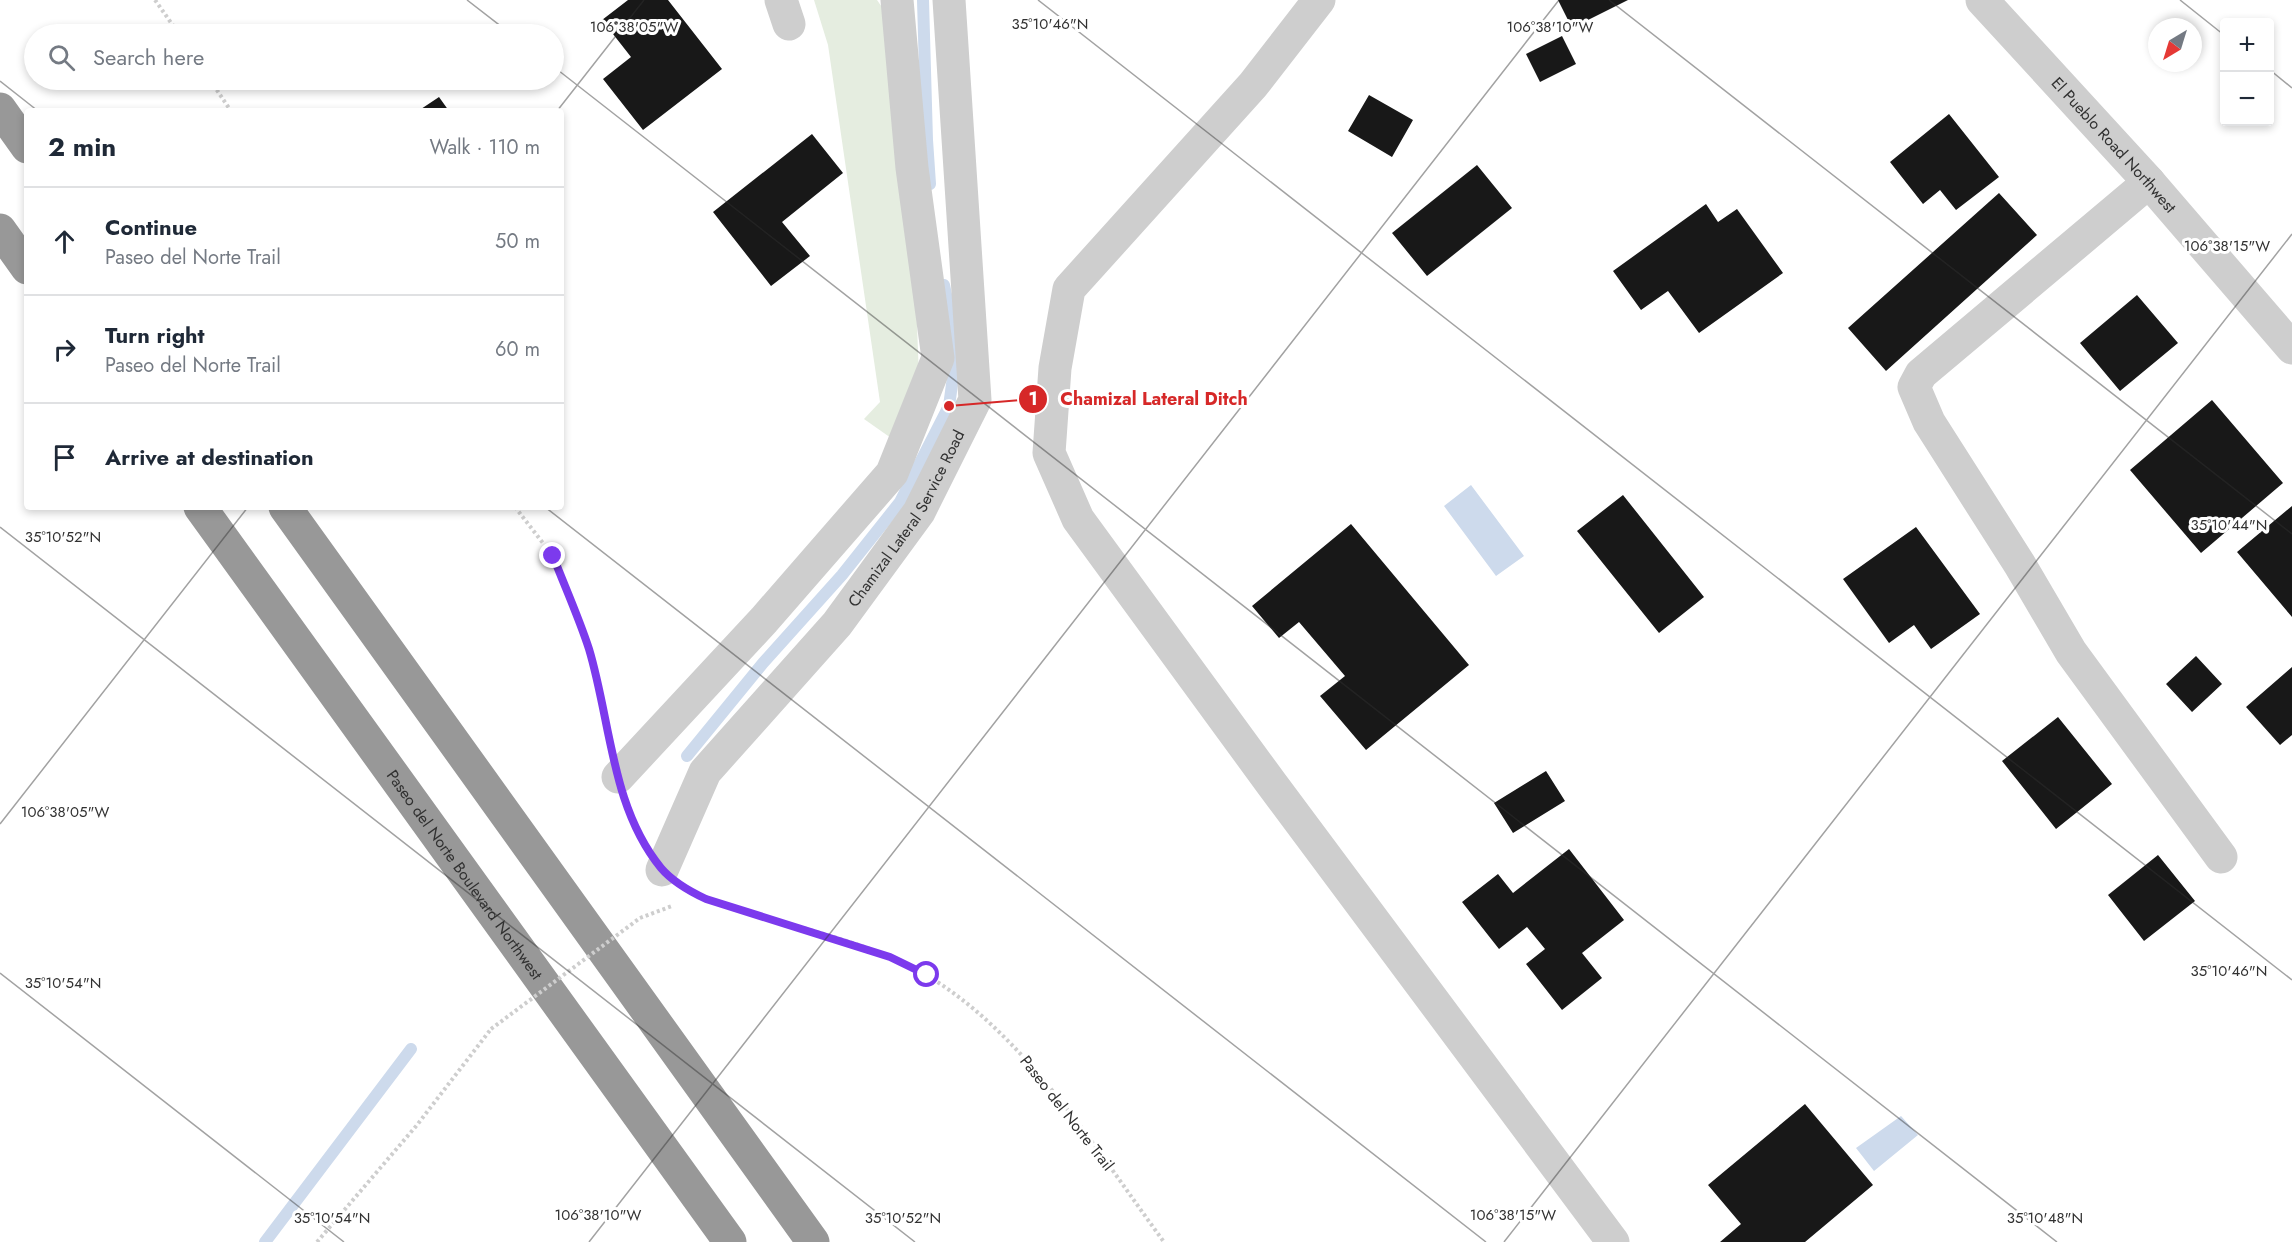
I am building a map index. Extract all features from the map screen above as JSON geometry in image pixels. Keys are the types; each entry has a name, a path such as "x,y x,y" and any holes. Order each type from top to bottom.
{"highway":[{"path":"0,109 24,143"},
{"path":"0,230 24,264"},
{"name":"Paseo del Norte Boulevard Northwest","path":"202,510 730,1242"},
{"path":"287,510 813,1242"}],"street":[{"path":"618,777 764,620 892,473 938,358 912,168 897,0"},
{"name":"Chamizal Lateral Service Road","path":"662,870 705,772 837,624 920,512 975,400 949,0"},
{"path":"1319,0 1253,85 1070,289 1055,368 1049,453 1078,519 1085,529 1278,793 1613,1242"},
{"name":"El Pueblo Road Northwest","path":"1982,0 2149,182 2292,348"},
{"path":"2149,182 1921,374 1914,387 1929,422 2020,565 2071,652 2221,857"}],"path":[{"path":"155,0 171,24"},
{"path":"217,90 229,108"},
{"name":"Paseo del Norte Trail","path":"517,510 553,556 585,639 618,777 638,835 662,870 693,893 706,899 890,957 927,975 976,1011 1016,1048 1049,1087 1164,1242"},
{"path":"317,1242 417,1125 491,1029 640,918"}],"shaded area":[{"path":"814,0 877,0 906,42 921,428 901,445 864,419 880,402 828,45"}],"water":[{"path":"1471,485 1524,556 1496,576 1444,506"},
{"path":"1901,1116 1918,1135 1874,1171 1856,1148"}],"building":[{"path":"628,0 668,0 722,69 643,130 603,79 631,57 602,20"},
{"path":"1558,0 1628,0 1572,28"},
{"path":"1562,36 1576,64 1540,82 1526,54"},
{"path":"1369,95 1413,120 1392,157 1348,131"},
{"path":"439,97 447,108 422,108"},
{"path":"1949,114 1999,177 1956,210 1940,190 1923,204 1890,162"},
{"path":"812,134 843,173 782,222 810,256 771,286 713,212"},
{"path":"1477,165 1512,208 1427,276 1392,233"},
{"path":"1999,193 2037,235 1886,371 1848,328"},
{"path":"1706,204 1718,222 1737,209 1783,273 1699,333 1668,291 1641,310 1613,271"},
{"path":"2137,295 2178,343 2120,391 2080,343"},
{"path":"2212,400 2283,483 2201,553 2130,470"},
{"path":"1623,495 1704,597 1659,633 1577,531"},
{"path":"2292,506 2292,617 2237,552"},
{"path":"1351,524 1469,665 1366,750 1320,696 1345,676 1299,622 1279,638 1252,606"},
{"path":"1916,527 1980,614 1931,649 1914,625 1889,643 1843,579"},
{"path":"2196,656 2222,684 2192,712 2166,684"},
{"path":"2292,667 2292,735 2280,745 2246,707"},
{"path":"2058,717 2112,784 2056,829 2002,761"},
{"path":"1546,771 1565,801 1513,833 1494,803"},
{"path":"1569,849 1624,920 1582,953 1602,978 1562,1010 1526,964 1545,949 1527,927 1499,949 1462,902 1498,874 1513,893"},
{"path":"2158,855 2195,901 2144,941 2108,895"},
{"path":"1805,1104 1873,1185 1805,1242 1720,1242 1741,1224 1708,1185"}],"waterway":[{"path":"923,0 930,184"},
{"path":"687,756 763,663 842,575 900,502 949,406 957,348 944,285"},
{"path":"265,1242 411,1049"}],"place":[{"name":"Chamizal Lateral Ditch","path":"949,406"}],"route":[{"path":"553,556 589,649 618,777 638,835 662,870 693,893 706,899 890,957 927,975"}]}
